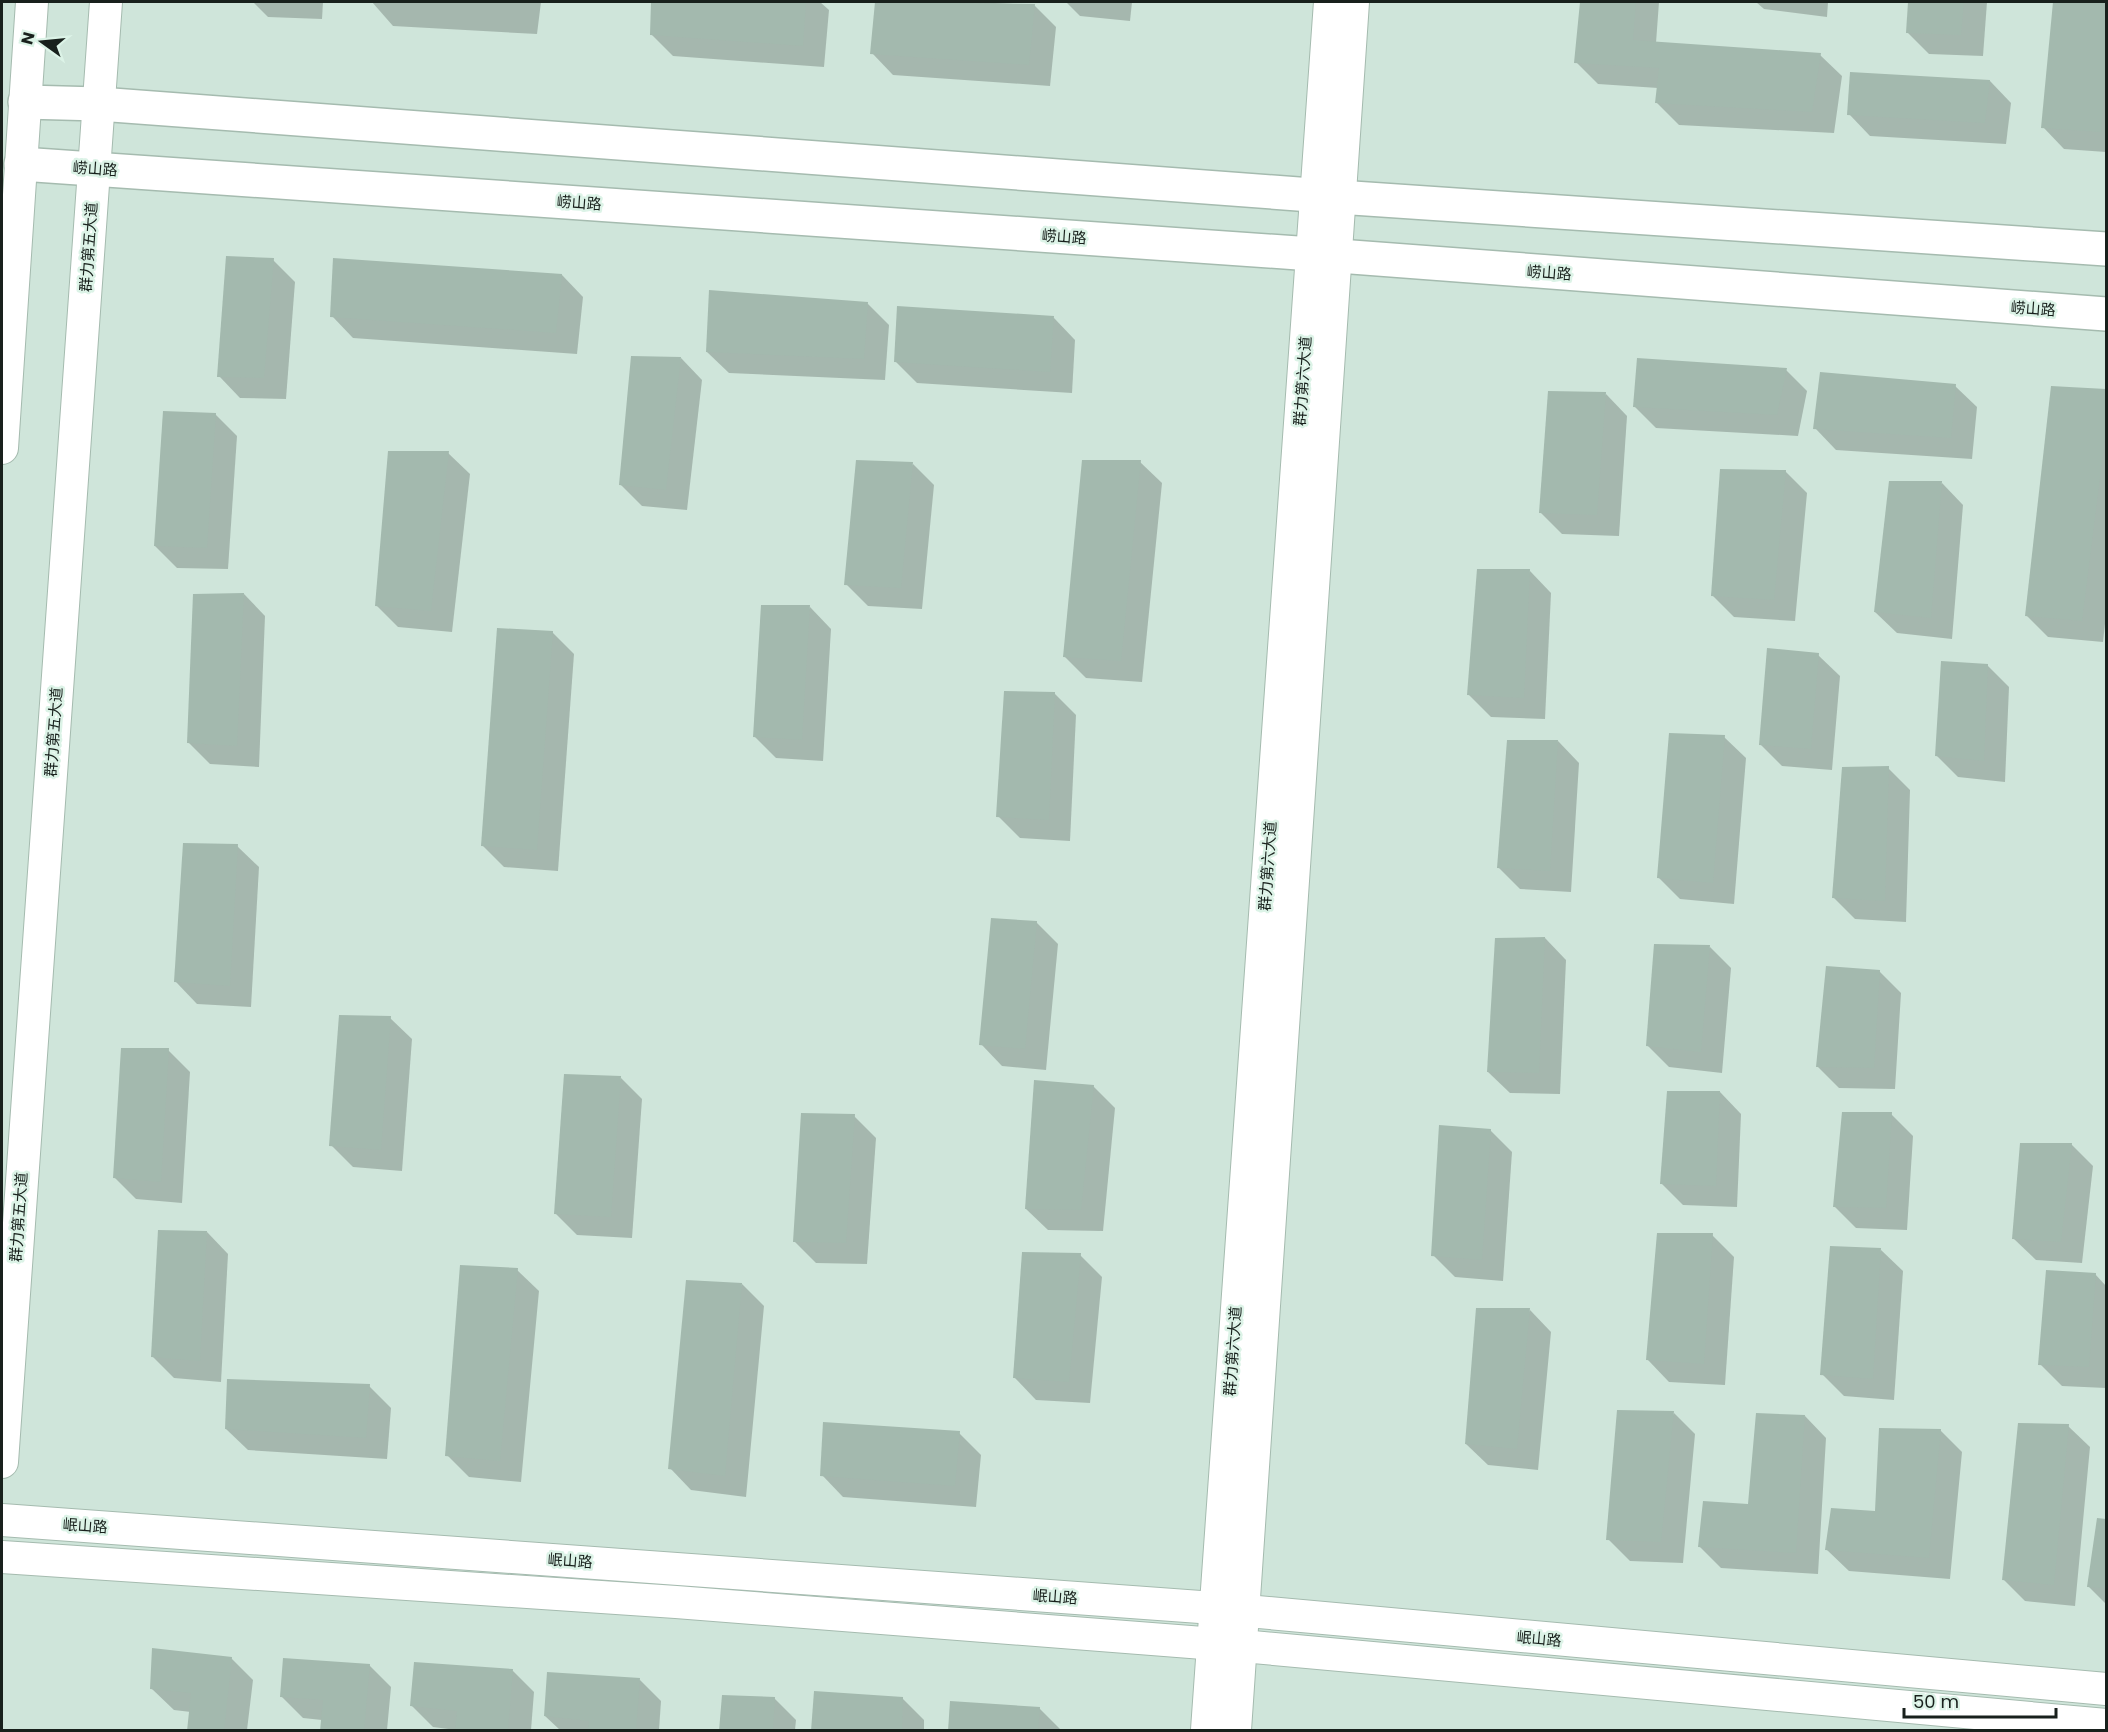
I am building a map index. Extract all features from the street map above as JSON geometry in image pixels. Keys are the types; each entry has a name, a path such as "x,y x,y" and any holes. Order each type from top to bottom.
{"main road":[{"path":"2,448 32,2"},
{"name":"群力第五大道","path":"2,1462 106,2"},
{"name":"群力第六大道","path":"1235,1731 1227,1645 1324,255 1330,2"},
{"name":"群力第六大道","path":"1327,196 1353,2"},
{"path":"25,102 99,104 1327,196 2106,249"},
{"name":"崂山路","path":"21,164 1324,255 2106,314"},
{"name":"岷山路","path":"2,1520 1229,1611 2106,1689"},
{"path":"2,1557 675,1602 1227,1645 2106,1725"},
{"name":"群力第六大道","path":"1207,1731 1227,1645"}],"building":[{"path":"651,2 806,2 803,46 650,35"},
{"path":"875,2 1035,4 1029,65 870,54"},
{"path":"1580,2 1636,2 1633,40 1821,53 1812,112 1655,103 1659,68 1574,63"},
{"path":"1908,2 1964,2 1961,35 1906,33"},
{"path":"2053,2 2106,2 2106,67 2101,132 2041,128"},
{"path":"1850,72 1990,80 1985,123 1847,115"},
{"path":"226,256 274,258 264,378 217,377"},
{"path":"333,258 562,274 556,333 330,317"},
{"path":"709,290 868,302 864,359 706,352"},
{"path":"897,306 1054,316 1050,372 894,362"},
{"path":"631,356 681,357 666,490 619,485"},
{"path":"1637,358 1787,368 1777,415 1633,407"},
{"path":"1820,372 1956,384 1951,438 1813,429"},
{"path":"2051,386 2106,389 2106,429 2082,621 2025,616"},
{"path":"1548,391 1606,392 1597,515 1539,513"},
{"path":"163,411 216,413 207,548 154,546"},
{"path":"388,451 449,451 431,611 375,606"},
{"path":"856,460 913,462 901,588 844,585"},
{"path":"1082,460 1141,460 1121,661 1063,657"},
{"path":"1720,469 1786,470 1774,600 1711,596"},
{"path":"1889,481 1942,481 1931,618 1874,612"},
{"path":"1477,569 1530,569 1524,698 1467,695"},
{"path":"244,593 237,746 187,743 193,594"},
{"path":"761,605 810,605 802,740 753,737"},
{"path":"497,628 553,631 537,850 481,846"},
{"path":"1767,648 1819,653 1811,749 1759,745"},
{"path":"1941,661 1988,664 1984,761 1935,756"},
{"path":"1004,691 1055,692 1049,820 996,817"},
{"path":"1669,733 1725,735 1713,883 1657,878"},
{"path":"1507,740 1558,740 1550,871 1497,868"},
{"path":"1889,766 1885,901 1832,898 1842,767"},
{"path":"183,843 238,844 230,986 174,982"},
{"path":"991,918 1037,921 1025,1049 979,1045"},
{"path":"1545,937 1539,1073 1487,1072 1495,938"},
{"path":"1654,944 1710,945 1701,1052 1646,1046"},
{"path":"1826,966 1880,970 1874,1068 1816,1067"},
{"path":"339,1015 391,1016 381,1150 329,1146"},
{"path":"121,1048 169,1048 161,1182 113,1178"},
{"path":"564,1074 621,1076 611,1217 554,1214"},
{"path":"1034,1080 1094,1085 1081,1210 1025,1209"},
{"path":"1667,1091 1720,1091 1716,1186 1660,1184"},
{"path":"1842,1112 1892,1112 1886,1208 1833,1207"},
{"path":"801,1113 855,1114 846,1243 793,1242"},
{"path":"1439,1125 1491,1129 1482,1260 1431,1256"},
{"path":"2020,1143 2072,1143 2061,1242 2012,1239"},
{"path":"158,1230 207,1231 200,1361 151,1357"},
{"path":"1657,1233 1713,1233 1704,1364 1646,1360"},
{"path":"1830,1246 1881,1248 1873,1379 1820,1375"},
{"path":"1022,1252 1081,1253 1069,1382 1013,1378"},
{"path":"460,1265 518,1268 500,1461 445,1456"},
{"path":"2046,1270 2096,1273 2089,1367 2038,1365"},
{"path":"686,1280 742,1283 725,1476 668,1469"},
{"path":"1476,1308 1530,1308 1517,1449 1465,1444"},
{"path":"227,1379 370,1384 366,1438 225,1429"},
{"path":"1617,1410 1674,1411 1661,1542 1606,1540"},
{"path":"1756,1413 1805,1415 1796,1553 1698,1547 1703,1501 1748,1504"},
{"path":"823,1422 960,1431 955,1486 820,1476"},
{"path":"2018,1423 2069,1424 2054,1585 2002,1580"},
{"path":"1879,1428 1941,1429 1929,1558 1825,1550 1831,1508 1875,1511"},
{"path":"2097,1518 2106,1519 2106,1588 2087,1587"},
{"path":"152,1648 232,1657 224,1731 187,1731 191,1693 150,1689"},
{"path":"283,1658 370,1664 364,1731 320,1731 323,1700 280,1697"},
{"path":"414,1662 513,1669 508,1731 455,1731 457,1711 410,1706"},
{"path":"547,1672 640,1678 636,1731 588,1731 589,1721 544,1716"},
{"path":"814,1691 903,1697 902,1731 811,1731"},
{"path":"722,1695 775,1697 773,1731 719,1731"},
{"path":"950,1701 1040,1707 1038,1731 948,1731"}]}
